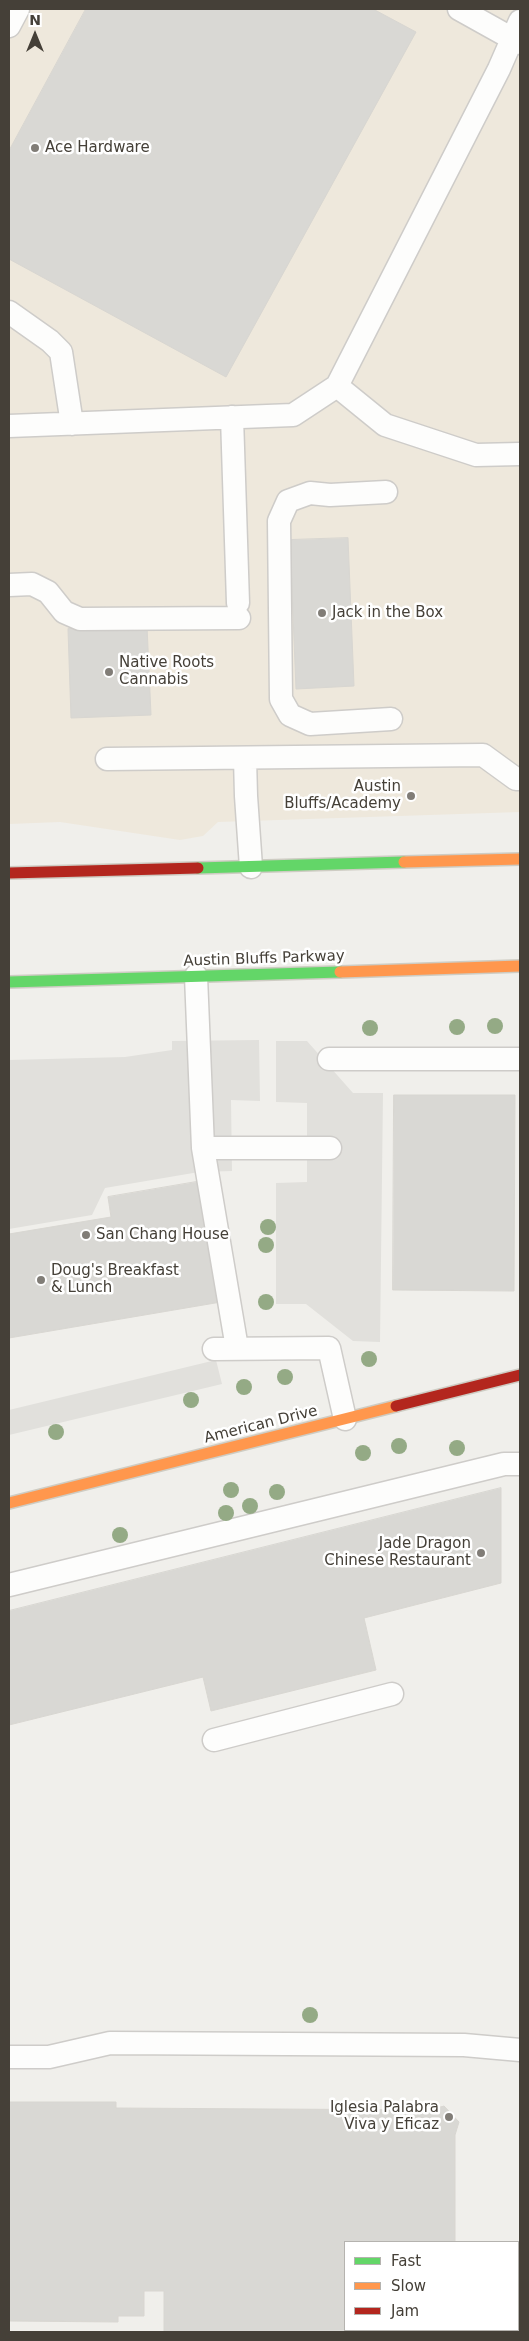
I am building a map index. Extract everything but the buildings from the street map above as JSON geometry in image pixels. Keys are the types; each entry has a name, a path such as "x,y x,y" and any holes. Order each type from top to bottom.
{"main road":[{"path":"9,873 520,859"},
{"name":"Austin Bluffs Parkway","path":"9,982 520,966"},
{"name":"American Drive","path":"9,1503 520,1375"}],"lane":[{"path":"9,26 18,9"},
{"path":"9,426 293,414 337,386 518,34 459,9"},
{"path":"9,312 50,341 61,352 72,424"},
{"path":"337,386 384,425 476,456 520,454"},
{"path":"9,584 32,584 48,592 64,612 80,619 239,610 232,417"},
{"path":"386,492 330,495 310,493 288,501 278,521 281,699 290,715 310,724 391,719"},
{"path":"107,759 483,755 516,779 520,779"},
{"path":"245,758 251,867"},
{"path":"196,976 203,1148 238,1348"},
{"path":"329,1059 520,1059"},
{"path":"203,1148 330,1148"},
{"path":"214,1349 329,1348 345,1419"},
{"path":"9,1584 504,1464 520,1464"},
{"path":"214,1740 392,1694"},
{"path":"9,2057 49,2057 110,2043 258,2042 464,2045 520,2050"}],"shaded area":[{"path":"9,9 520,9 520,812 218,822 203,836 180,840 60,822 9,824"},
{"path":"259,1040 260,1101 231,1100 232,1171 199,1172 105,1188 92,1215 9,1229 9,1060 125,1057 172,1050 172,1041"},
{"path":"276,1041 307,1041 353,1093 383,1093 380,1342 353,1341 306,1304 276,1304 276,1183 307,1182 307,1103 276,1102"},
{"path":"216,1360 222,1384 9,1435 9,1410"}],"traffic: fast":[{"path":"198,868 404,862"},
{"path":"9,982 340,972"}],"traffic: slow":[{"path":"404,862 520,859"},
{"path":"340,972 520,966"},
{"path":"9,1503 396,1406"}],"traffic: jam":[{"path":"9,873 198,868"},
{"path":"396,1406 520,1375"}],"place":[{"name":"Ace Hardware","path":"35,148"},
{"name":"Jack in the Box","path":"322,613"},
{"name":"Native Roots Cannabis","path":"109,672"},
{"name":"Austin Bluffs/Academy","path":"411,796"},
{"name":"San Chang House","path":"86,1235"},
{"name":"Doug's Breakfast & Lunch","path":"41,1280"},
{"name":"Jade Dragon Chinese Restaurant","path":"481,1553"},
{"name":"Iglesia Palabra Viva y Eficaz","path":"449,2117"}]}
